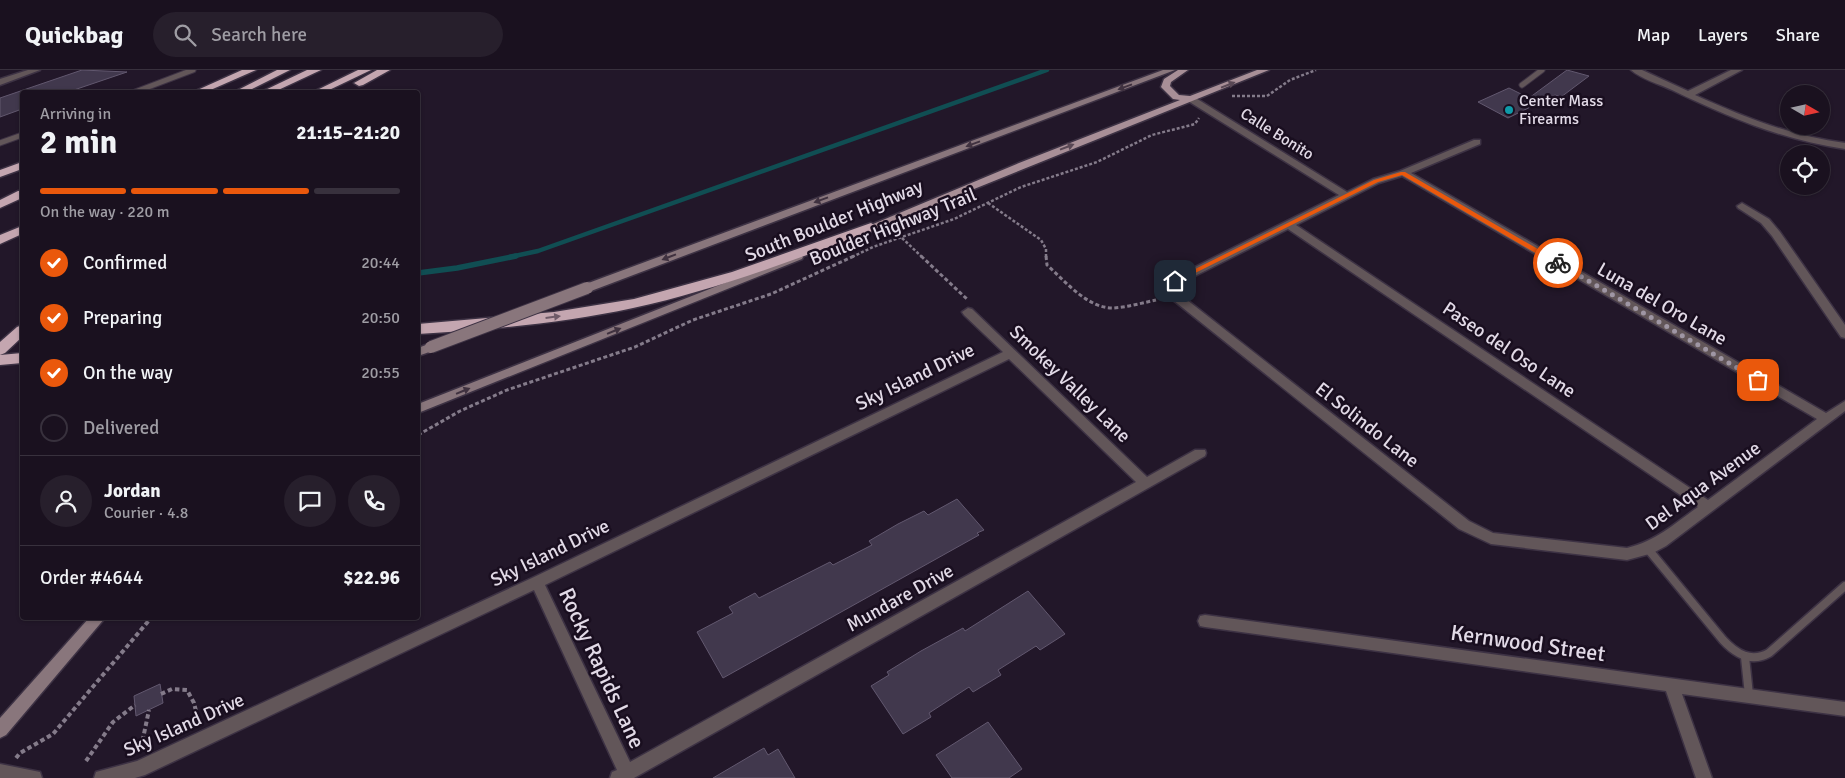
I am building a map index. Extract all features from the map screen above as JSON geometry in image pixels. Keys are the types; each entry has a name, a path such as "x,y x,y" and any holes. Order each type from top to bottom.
{"highway":[{"path":"203,90 251,70"},
{"path":"243,90 285,70"},
{"path":"271,90 316,70"},
{"path":"322,90 366,70"},
{"path":"344,90 385,70"},
{"path":"0,174 20,166"},
{"path":"0,204 20,195"},
{"path":"0,213 20,204"},
{"path":"420,329 551,317 610,308 713,282 871,227"},
{"path":"0,240 20,231"},
{"path":"0,350 20,332"},
{"path":"0,360 20,358"}],"main road":[{"name":"South Boulder Highway","path":"420,351 1171,70"},
{"path":"1184,70 1167,81 1165,87 1176,97 1190,99"},
{"name":"South Boulder Highway","path":"420,408 1022,165 1265,70"},
{"path":"0,730 96,620"}],"street":[{"path":"0,82 36,70"},
{"path":"1635,70 1786,135 1817,143 1845,146"},
{"path":"1688,94 1738,70"},
{"name":"Calle Bonito","path":"1190,99 1346,196"},
{"path":"1290,226 1376,181 1403,173 1477,142"},
{"name":"Luna del Oro Lane","path":"1403,173 1826,419"},
{"path":"1742,206 1765,221 1776,234 1845,334"},
{"name":"El Solindo Lane","path":"1290,226 1175,281 1177,297 1464,525 1491,538 1568,548"},
{"name":"Paseo del Oso Lane","path":"1290,226 1707,506"},
{"name":"Smokey Valley Lane","path":"968,312 1146,484"},
{"name":"Sky Island Drive","path":"102,778 140,769 537,582 1011,353"},
{"name":"Del Aqua Avenue","path":"1568,548 1627,554 1661,542 1845,405"},
{"name":"Mundare Drive","path":"623,776 1200,453"},
{"name":"Rocky Rapids Lane","path":"537,582 623,776"},
{"name":"Kernwood Street","path":"1205,622 1845,709"},
{"path":"1670,685 1704,778"},
{"path":"2,773 34,778"}],"lane":[{"path":"140,90 193,70"},
{"path":"1522,85 1542,70"},
{"path":"0,143 20,136"},
{"path":"1648,548 1723,640 1732,650 1745,657 1766,656 1845,586"},
{"path":"1745,657 1749,696"}],"path":[{"name":"Boulder Highway Trail","path":"420,433 460,411 507,390 635,347 693,320 771,294 854,255 954,219 1039,180 1097,162 1152,135 1195,124 1208,110 1227,96 1267,96 1290,80 1316,70"},
{"path":"988,203 1041,240 1046,249 1047,265 1094,304 1114,308 1156,300"},
{"path":"902,238 918,250 937,273 971,303 968,312"},
{"path":"2,773 20,753 52,734 149,620"},
{"path":"161,694 172,689 187,690 194,703 199,723"},
{"path":"86,761 117,717 124,710 135,705"},
{"path":"141,748 149,710"}],"building":[{"path":"82,70 127,72 74,90 23,90"},
{"path":"1567,70 1589,76 1561,97 1555,95 1508,118 1478,102 1509,88 1529,98"},
{"path":"20,91 20,110 0,117 0,98"},
{"path":"957,499 984,530 977,533 979,535 723,678 697,632 733,613 729,607 755,593 759,598 830,562 833,565 872,545 869,541 898,524 924,511 928,515"},
{"path":"1028,591 1065,634 1040,650 1036,646 998,670 1001,675 973,692 969,687 929,713 931,717 903,734 871,686 889,675 887,672 921,651 963,628 965,631"},
{"path":"160,684 163,703 136,716 134,696"},
{"path":"988,722 1022,769 1009,778 952,778 936,755"},
{"path":"764,748 768,755 778,749 795,778 713,778"}],"waterway":[{"path":"510,257 538,251 1047,70"},
{"path":"420,273 457,268 516,256"}],"way so far":[{"path":"1558,263 1758,380"}],"place":[{"name":"Center Mass Firearms","path":"1509,110"}],"route":[{"path":"1175,281 1290,226 1376,181 1403,173 1558,263"}]}
